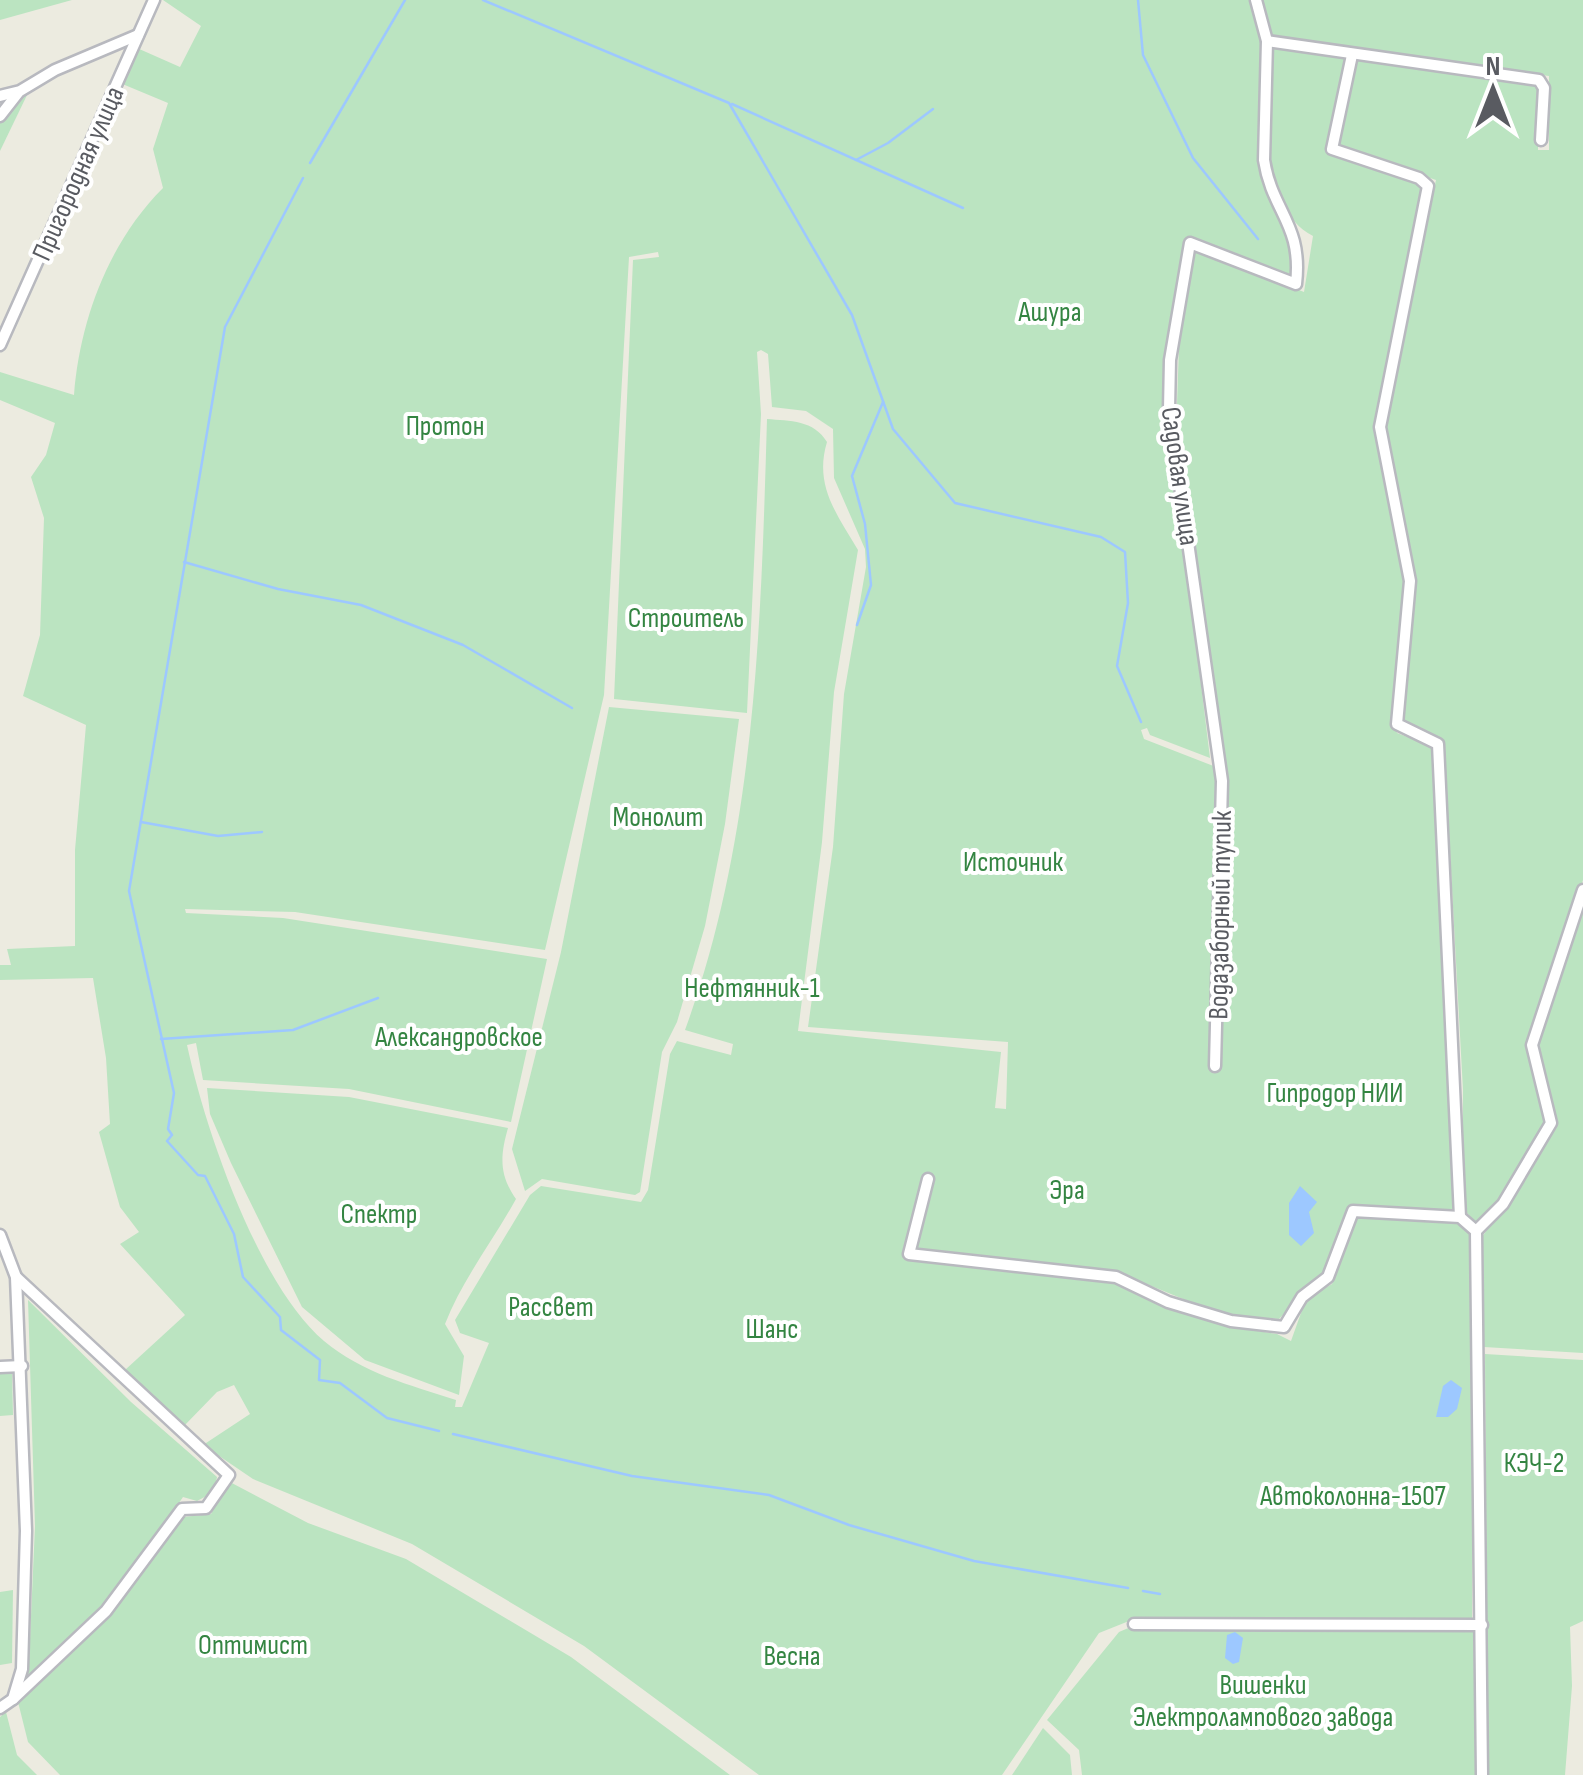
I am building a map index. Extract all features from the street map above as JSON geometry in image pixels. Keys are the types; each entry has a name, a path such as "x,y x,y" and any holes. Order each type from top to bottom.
{"street":[{"name":"Пригородная улица","path":"0,345 154,0"},
{"path":"1256,0 1267,41 1538,80 1544,88 1541,140"},
{"path":"0,116 20,92 55,70 138,35"},
{"name":"Садовая улица","path":"1219,764 1169,409 1170,360 1190,243 1296,284 1300,256 1295,233 1267,179 1264,160 1267,41"},
{"path":"1352,55 1332,149 1419,178 1428,186 1380,427 1410,582 1397,724 1438,744 1459,1112 1460,1217"},
{"path":"0,96 20,92"},
{"name":"Водазаборный тупик","path":"1215,1066 1222,820 1219,764"},
{"path":"1482,1775 1476,1231 1502,1204 1552,1123 1532,1044 1583,890"},
{"path":"928,1178 909,1254 1116,1277 1168,1302 1231,1321 1284,1327 1302,1298 1328,1276 1353,1211 1460,1217 1476,1231"},
{"path":"0,1234 16,1276 22,1366 26,1531 22,1669 13,1699"},
{"path":"0,1708 106,1611 182,1510 206,1508 229,1476 16,1276"},
{"path":"0,1367 22,1366"},
{"path":"1134,1624 1482,1625"}],"green space":[{"path":"0,0 72,0 0,20"},
{"path":"163,0 1583,0 1583,880 1528,1045 1547,1121 1501,1199 1475,1222 1462,1207 1463,1090 1444,742 1404,723 1400,710 1407,691 1414,574 1383,427 1436,180 1338,147 1355,60 1539,86 1538,150 1549,150 1549,76 1270,36 1261,40 1261,169 1291,236 1291,273 1283,275 1189,236 1169,350 1167,407 1210,758 1150,735 1147,728 1141,730 1144,739 1216,767 1210,1071 1220,1072 1228,817 1177,404 1179,346 1196,249 1304,292 1313,236 1294,221 1274,177 1268,122 1270,45 1346,57 1330,153 1417,182 1424,189 1375,425 1406,576 1394,720 1397,733 1434,747 1456,1210 1350,1208 1320,1278 1279,1319 1222,1315 1127,1276 916,1252 933,1176 926,1176 904,1257 1121,1284 1221,1325 1277,1334 1291,1341 1306,1299 1332,1284 1356,1215 1460,1222 1474,1237 1472,1619 1134,1619 1099,1633 1002,1775 759,1775 584,1646 412,1544 253,1479 203,1445 250,1414 234,1385 217,1392 184,1426 125,1370 185,1315 120,1244 139,1232 120,1207 99,1132 110,1124 106,1058 93,978 0,980 0,965 11,965 7,949 75,946 75,850 86,725 23,696 40,635 44,518 31,477 46,455 55,423 0,400 0,372 74,395 83,338 100,283 127,232 163,188 153,149 168,103 120,83 137,48 180,67 201,26","holes":["658,252 659,257 633,260 614,699 747,713 761,414 757,352 761,350 768,354 772,407 806,411 833,429 834,478 865,549 866,567 844,694 833,847 808,1027 1008,1042 1006,1109 995,1108 1001,1052 798,1031 822,842 834,692 858,550 825,485 827,442 808,426 767,419 757,651 741,805 709,956 685,1030 733,1044 731,1055 677,1041 670,1054 648,1190 641,1202 541,1186 530,1195 455,1320 460,1333 489,1343 462,1407 455,1407 456,1400 354,1362 324,1341 300,1316 277,1283 238,1204 207,1119 187,1045 196,1043 203,1080 349,1089 511,1122 547,959 283,918 186,913 185,909 295,912 545,950 604,695 629,257"]},
{"path":"28,93 0,151 0,123"},
{"name":"Монолит","path":"609,707 739,719 725,824 705,926 677,1022 662,1052 640,1192 635,1195 542,1179 525,1191 512,1149 561,952"},
{"path":"1583,900 1583,1353 1484,1347 1482,1237 1557,1127 1537,1047"},
{"name":"Спектр","path":"207,1088 349,1097 508,1128 503,1165 506,1182 516,1199 445,1324 464,1356 459,1395 365,1360 302,1307 231,1163 210,1114"},
{"path":"28,1300 131,1402 217,1477 214,1492 197,1501 183,1497 130,1572 90,1619 23,1680 29,1662 35,1526"},
{"name":"КЭЧ-2","path":"1485,1354 1583,1360 1583,1621 1570,1627 1572,1686 1565,1775 1488,1775"},
{"path":"12,1372 13,1415 0,1416 0,1373"},
{"name":"Оптимист","path":"228,1481 308,1523 406,1559 571,1657 730,1775 60,1775 28,1742 18,1702 108,1615 183,1517 211,1514"},
{"path":"13,1590 12,1663 0,1665 0,1592"},
{"name":"Вишенки Электролампового завода","path":"1133,1626 1476,1628 1479,1775 1082,1775 1079,1750 1047,1720 1119,1632"},
{"path":"6,1712 17,1755 37,1775 0,1775 0,1717"},
{"path":"1043,1728 1070,1755 1072,1775 1012,1775"}],"water":[{"path":"1300,1186 1317,1202 1309,1212 1314,1233 1301,1246 1289,1235 1289,1203"},
{"path":"1451,1380 1462,1388 1457,1409 1448,1417 1436,1417 1443,1386"},
{"path":"1235,1632 1243,1638 1239,1662 1233,1664 1225,1658 1227,1635"}],"waterway":[{"path":"310,163 405,0"},
{"path":"483,0 729,103 852,315 893,429 955,503 1101,537 1125,552 1128,603 1117,666 1141,722"},
{"path":"1138,0 1143,55 1193,158 1258,239"},
{"path":"732,104 963,208"},
{"path":"856,160 888,143 933,109"},
{"path":"303,178 225,327 129,891 174,1093 168,1129 172,1135 167,1141 198,1175 205,1176 234,1234 243,1277 280,1317 281,1330 320,1360 319,1380 340,1383 387,1418 439,1431"},
{"path":"857,625 871,585 865,524 852,476 883,402"},
{"path":"184,562 278,589 361,605 463,645 572,708"},
{"path":"141,822 218,836 262,832"},
{"path":"161,1039 293,1030 378,998"},
{"path":"453,1434 632,1476 769,1495 849,1525 974,1561 1128,1588"},
{"path":"1143,1591 1160,1594"}],"park label":[{"name":"Ашура","path":"1050,311"},
{"name":"Протон","path":"445,425"},
{"name":"Строитель","path":"686,617"},
{"name":"Источник","path":"1013,861"},
{"name":"Нефтянник-1","path":"752,987"},
{"name":"Александровское","path":"459,1036"},
{"name":"Гипродор НИИ","path":"1335,1092"},
{"name":"Эра","path":"1067,1189"},
{"name":"Рассвет","path":"551,1306"},
{"name":"Шанс","path":"772,1328"},
{"name":"Автоколонна-1507","path":"1353,1495"},
{"name":"Весна","path":"792,1655"}]}
